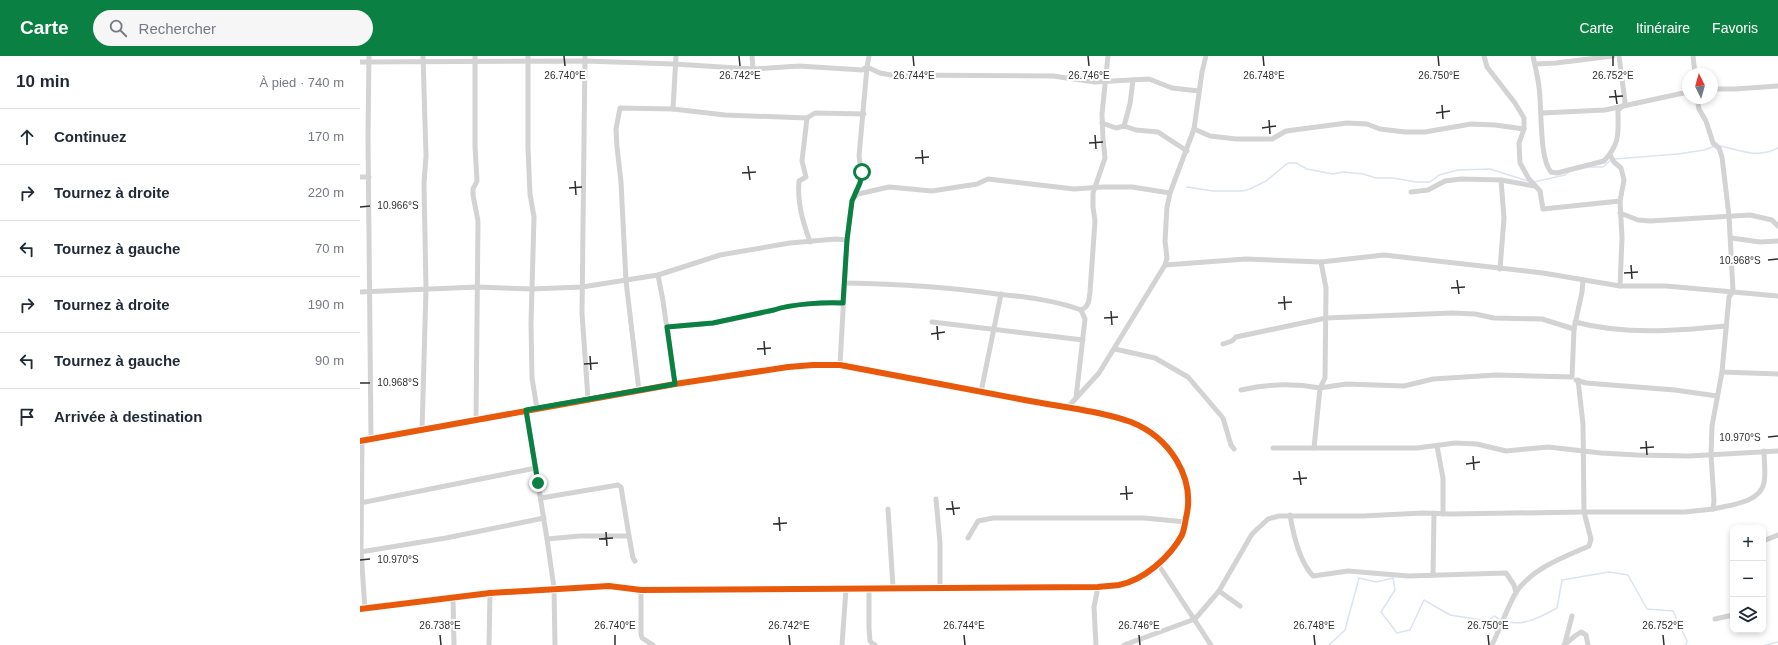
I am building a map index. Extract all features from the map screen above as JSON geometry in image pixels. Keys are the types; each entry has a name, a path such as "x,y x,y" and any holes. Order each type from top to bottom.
{"street":[{"path":"369,56 368,136 370,176 372,439"},
{"path":"422,431 426,289 424,183 426,156 423,56"},
{"path":"673,109 674,64 676,56"},
{"path":"752,56 753,69"},
{"path":"840,365 847,240 852,201 862,177 859,156 869,56"},
{"path":"1081,310 1085,308 1088,303 1090,292 1095,221 1093,207 1094,187 1099,179 1105,158 1102,123 1108,56"},
{"path":"1067,408 1099,373 1165,265 1167,258 1165,241 1166,222 1170,193 1194,129 1199,91 1206,56"},
{"path":"1484,56 1487,67 1524,118 1524,129 1519,143 1520,164 1534,186 1540,191 1542,206 1546,210 1620,201"},
{"path":"1533,56 1542,112 1544,156 1548,169 1552,172 1557,173 1579,166 1596,163 1604,160 1610,155 1619,135 1618,110 1624,105"},
{"path":"1535,64 1613,56"},
{"path":"1619,56 1624,105"},
{"path":"1693,56 1694,68"},
{"path":"360,62 422,62 528,58 585,59 753,69 800,66 862,70 867,67"},
{"path":"528,58 528,148 530,194 534,217 532,378 537,408"},
{"path":"475,59 475,146 477,181 473,189 478,221 476,420"},
{"path":"585,59 582,214 584,250 582,313 588,399"},
{"path":"867,67 880,73 890,75 1047,76 1095,82 1155,80 1172,88 1199,91"},
{"path":"1124,126 1130,104 1133,80"},
{"path":"1718,89 1778,86"},
{"path":"1542,112 1605,110 1624,105 1664,99 1682,94"},
{"path":"1698,104 1699,109 1706,121 1713,143 1719,148 1722,156 1729,216 1733,291 1729,297 1722,372 1712,426 1711,454 1714,501 1713,509"},
{"path":"639,391 626,281 616,129 620,108 673,109 725,115 808,118 815,113 864,114"},
{"path":"808,118 802,161 806,176 799,182 798,192 801,217 810,242"},
{"path":"1102,123 1116,128 1124,126 1136,130 1158,132 1187,151"},
{"path":"1194,129 1210,136 1222,139 1272,139 1286,131 1347,123 1367,124 1386,130 1405,132 1425,132 1471,124 1495,125 1524,129"},
{"path":"1610,155 1614,162 1621,168 1624,187 1620,201 1622,244 1620,286"},
{"path":"360,177 370,176"},
{"path":"852,201 858,194 889,187 932,191 977,184 988,179 1074,189 1094,187 1132,187 1170,193"},
{"path":"1411,192 1428,190 1445,181 1461,179 1501,180 1534,186"},
{"path":"1500,269 1504,218 1501,180"},
{"path":"1620,213 1638,220 1650,222 1738,215 1762,216 1772,220 1778,226"},
{"path":"1730,238 1760,242 1778,241"},
{"path":"360,292 478,287 532,289 582,287 658,275 720,255 790,243 847,240"},
{"path":"1165,265 1238,259 1321,262 1384,254 1543,273 1620,286 1666,286 1778,296"},
{"path":"1314,448 1320,388 1325,378 1326,288 1321,262"},
{"path":"658,275 675,384"},
{"path":"1572,377 1574,329 1583,280"},
{"path":"845,283 967,290 1051,301 1081,310 1085,319 1076,398"},
{"path":"981,392 1001,294"},
{"path":"667,327 713,323 783,307 828,302 843,303"},
{"path":"1223,344 1232,341 1236,337 1326,318 1452,313 1475,314 1494,318 1542,319 1574,329"},
{"path":"932,322 1083,340"},
{"path":"1575,322 1626,331 1683,330 1726,326"},
{"path":"1115,349 1155,358 1188,377 1223,418 1231,445 1234,449"},
{"path":"813,364 840,365 1067,408 1131,423 1148,432 1162,442 1180,464 1186,476 1189,498 1186,522 1183,533 1174,548 1158,564 1135,579 1120,585 1098,587 893,587 846,589 641,590 609,586 554,588 453,596 363,609 360,552 361,441 422,431 537,408 639,391 788,367 813,364"},
{"path":"1722,372 1778,374"},
{"path":"1241,390 1259,386 1299,384 1320,388 1346,384 1404,386 1433,379 1496,375 1572,377 1586,383 1675,390 1717,396"},
{"path":"1492,645 1516,593 1533,574 1558,560 1589,546 1591,539 1584,512 1583,424 1578,380"},
{"path":"526,410 554,588 556,645"},
{"path":"1273,448 1394,448 1464,443 1477,444 1506,451 1548,447 1583,452 1637,455 1689,456 1764,451 1778,452"},
{"path":"1437,446 1443,478 1443,514"},
{"path":"1124,645 1195,619 1219,591 1252,534 1268,519 1290,515 1363,516 1395,513 1685,512 1713,509 1752,498 1760,492 1764,483 1764,451"},
{"path":"361,503 536,468"},
{"path":"541,498 618,485 620,487 633,558 635,561"},
{"path":"936,499 940,543 940,587"},
{"path":"888,509 893,587"},
{"path":"1433,575 1434,513"},
{"path":"1290,515 1294,536 1307,567 1313,576 1348,571 1380,573 1392,576 1506,573 1514,585 1516,593"},
{"path":"360,552 446,538 544,518"},
{"path":"968,538 978,521 993,518 1144,518 1186,522"},
{"path":"1766,540 1778,535"},
{"path":"547,539 580,536 629,536"},
{"path":"1158,564 1211,645"},
{"path":"1096,645 1094,607 1098,587"},
{"path":"869,588 870,637 875,645"},
{"path":"842,645 846,589"},
{"path":"641,590 641,634 642,638 654,645"},
{"path":"1219,591 1240,606"},
{"path":"489,645 490,593"},
{"path":"453,596 454,645"},
{"path":"1565,644 1572,616"},
{"path":"1715,619 1730,616"},
{"path":"1565,644 1581,632 1586,635 1588,645"}],"waterway":[{"path":"1614,159 1678,154 1704,150 1715,146"},
{"path":"1720,146 1749,153 1763,153 1778,148"},
{"path":"1589,167 1603,167 1611,160"},
{"path":"1187,187 1213,191 1242,191 1250,189 1266,181 1288,163 1296,163 1307,169 1333,174 1343,172 1363,174 1376,178 1393,178 1416,182 1430,182 1439,175 1458,170 1490,169 1528,181"},
{"path":"1534,182 1568,173"},
{"path":"1505,621 1511,623 1525,622 1538,618 1557,608 1562,580 1609,572 1628,575 1647,609 1673,611 1687,641 1686,645"},
{"path":"1329,645 1345,630 1359,578 1376,582 1393,578 1395,590 1381,612 1397,633 1410,630 1424,600 1450,615 1488,621 1494,616 1501,620"},
{"path":"1765,645 1778,642"}],"cycle path":[{"path":"360,441 675,384 788,367 840,365 1094,412 1131,422 1145,429 1168,448 1183,474 1187,488 1188,503 1183,533 1171,551 1147,573 1119,585 1098,587 641,590 609,586 490,593 360,609"}],"route":[{"path":"538,483 526,410 675,384 667,327 713,323 783,307 828,302 843,303 847,240 852,201 860,183 862,172"}]}
